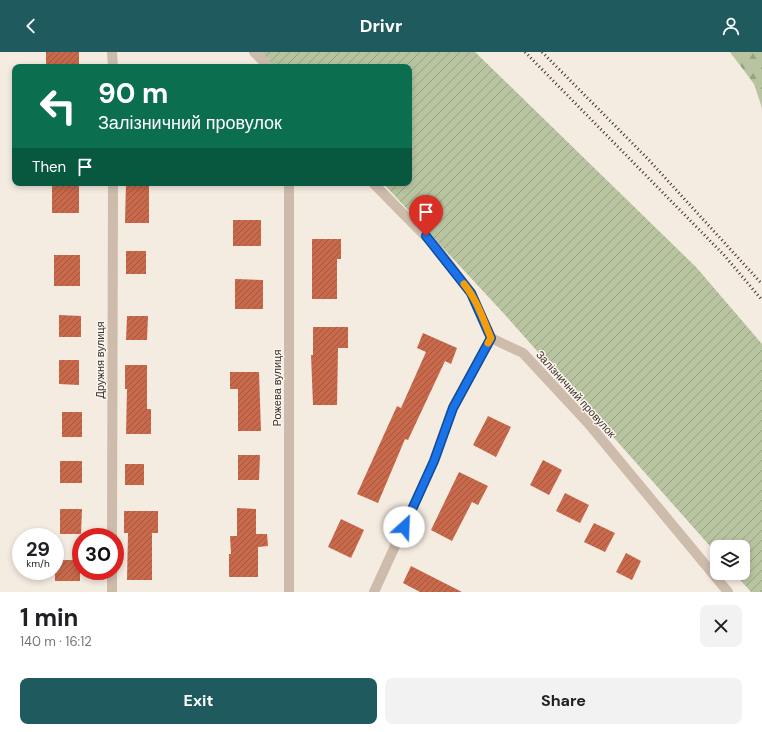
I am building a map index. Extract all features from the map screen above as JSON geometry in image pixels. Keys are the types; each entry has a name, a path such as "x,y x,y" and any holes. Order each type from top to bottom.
{"street":[{"path":"112,52 113,64"},
{"path":"254,52 266,64"},
{"name":"Дружня вулиця","path":"112,528 113,186"},
{"name":"Рожева вулиця","path":"289,186 289,592"},
{"path":"374,592 434,461 453,408 491,338 471,293 436,247 376,186"},
{"name":"Залізничний провулок","path":"491,338 523,353 583,417 728,592"},
{"path":"112,580 112,592"}],"green space":[{"path":"261,52 475,52 696,267 762,344 762,592 751,592 740,580 750,580 750,540 710,540 710,546 507,317 386,186 412,186 412,64 272,64"},
{"path":"730,52 762,52 762,108 754,84"}],"building":[{"path":"46,52 79,52 79,64 46,64"},
{"path":"52,186 79,186 79,213 52,213"},
{"path":"126,186 149,186 149,223 125,223"},
{"path":"233,220 261,220 261,246 233,246"},
{"path":"312,239 341,239 341,259 337,259 337,299 312,299"},
{"path":"126,251 146,251 146,274 126,274"},
{"path":"54,255 80,255 80,286 54,286"},
{"path":"235,279 263,280 263,309 235,309"},
{"path":"59,315 81,316 81,337 59,337"},
{"path":"127,316 148,316 147,340 126,340"},
{"path":"313,327 348,327 348,348 338,348 337,405 313,405 311,355 313,355"},
{"path":"423,333 457,348 451,364 445,361 408,440 405,439 378,503 357,494 397,406 401,408 426,352 417,348"},
{"path":"59,360 79,360 79,385 59,384"},
{"path":"125,365 147,365 147,409 151,409 151,434 126,434 127,389 125,389"},
{"path":"230,372 259,372 261,431 238,431 238,389 230,389"},
{"path":"62,412 82,412 82,437 62,437"},
{"path":"488,416 511,427 496,457 473,445"},
{"path":"238,455 260,455 259,480 238,480"},
{"path":"543,460 562,470 549,495 530,485"},
{"path":"60,461 82,461 82,483 60,483"},
{"path":"125,464 144,464 144,485 125,485"},
{"path":"459,472 488,486 478,505 472,502 452,541 431,530"},
{"path":"565,493 589,505 580,523 556,511"},
{"path":"237,508 256,509 256,534 267,534 268,546 258,547 258,577 229,577 229,554 231,554 230,536 237,536"},
{"path":"60,509 82,509 81,528 72,528 72,534 64,534 64,528 60,528"},
{"path":"124,511 158,511 158,533 152,533 152,580 127,580 128,533 124,533"},
{"path":"341,519 364,530 351,558 328,547"},
{"path":"594,523 615,533 605,552 584,542"},
{"path":"626,553 641,561 632,580 616,572"},
{"path":"64,560 72,560 72,580 80,581 55,581 64,580"},
{"path":"411,566 462,592 420,592 403,583"}],"railway":[{"path":"525,52 724,255 762,300"},
{"path":"542,52 648,159 762,284"}],"slow traffic":[{"path":"464,284 471,293 485,323 491,338 488,343"}],"route":[{"path":"404,527 434,461 453,408 491,338 471,293 426,236"}]}
